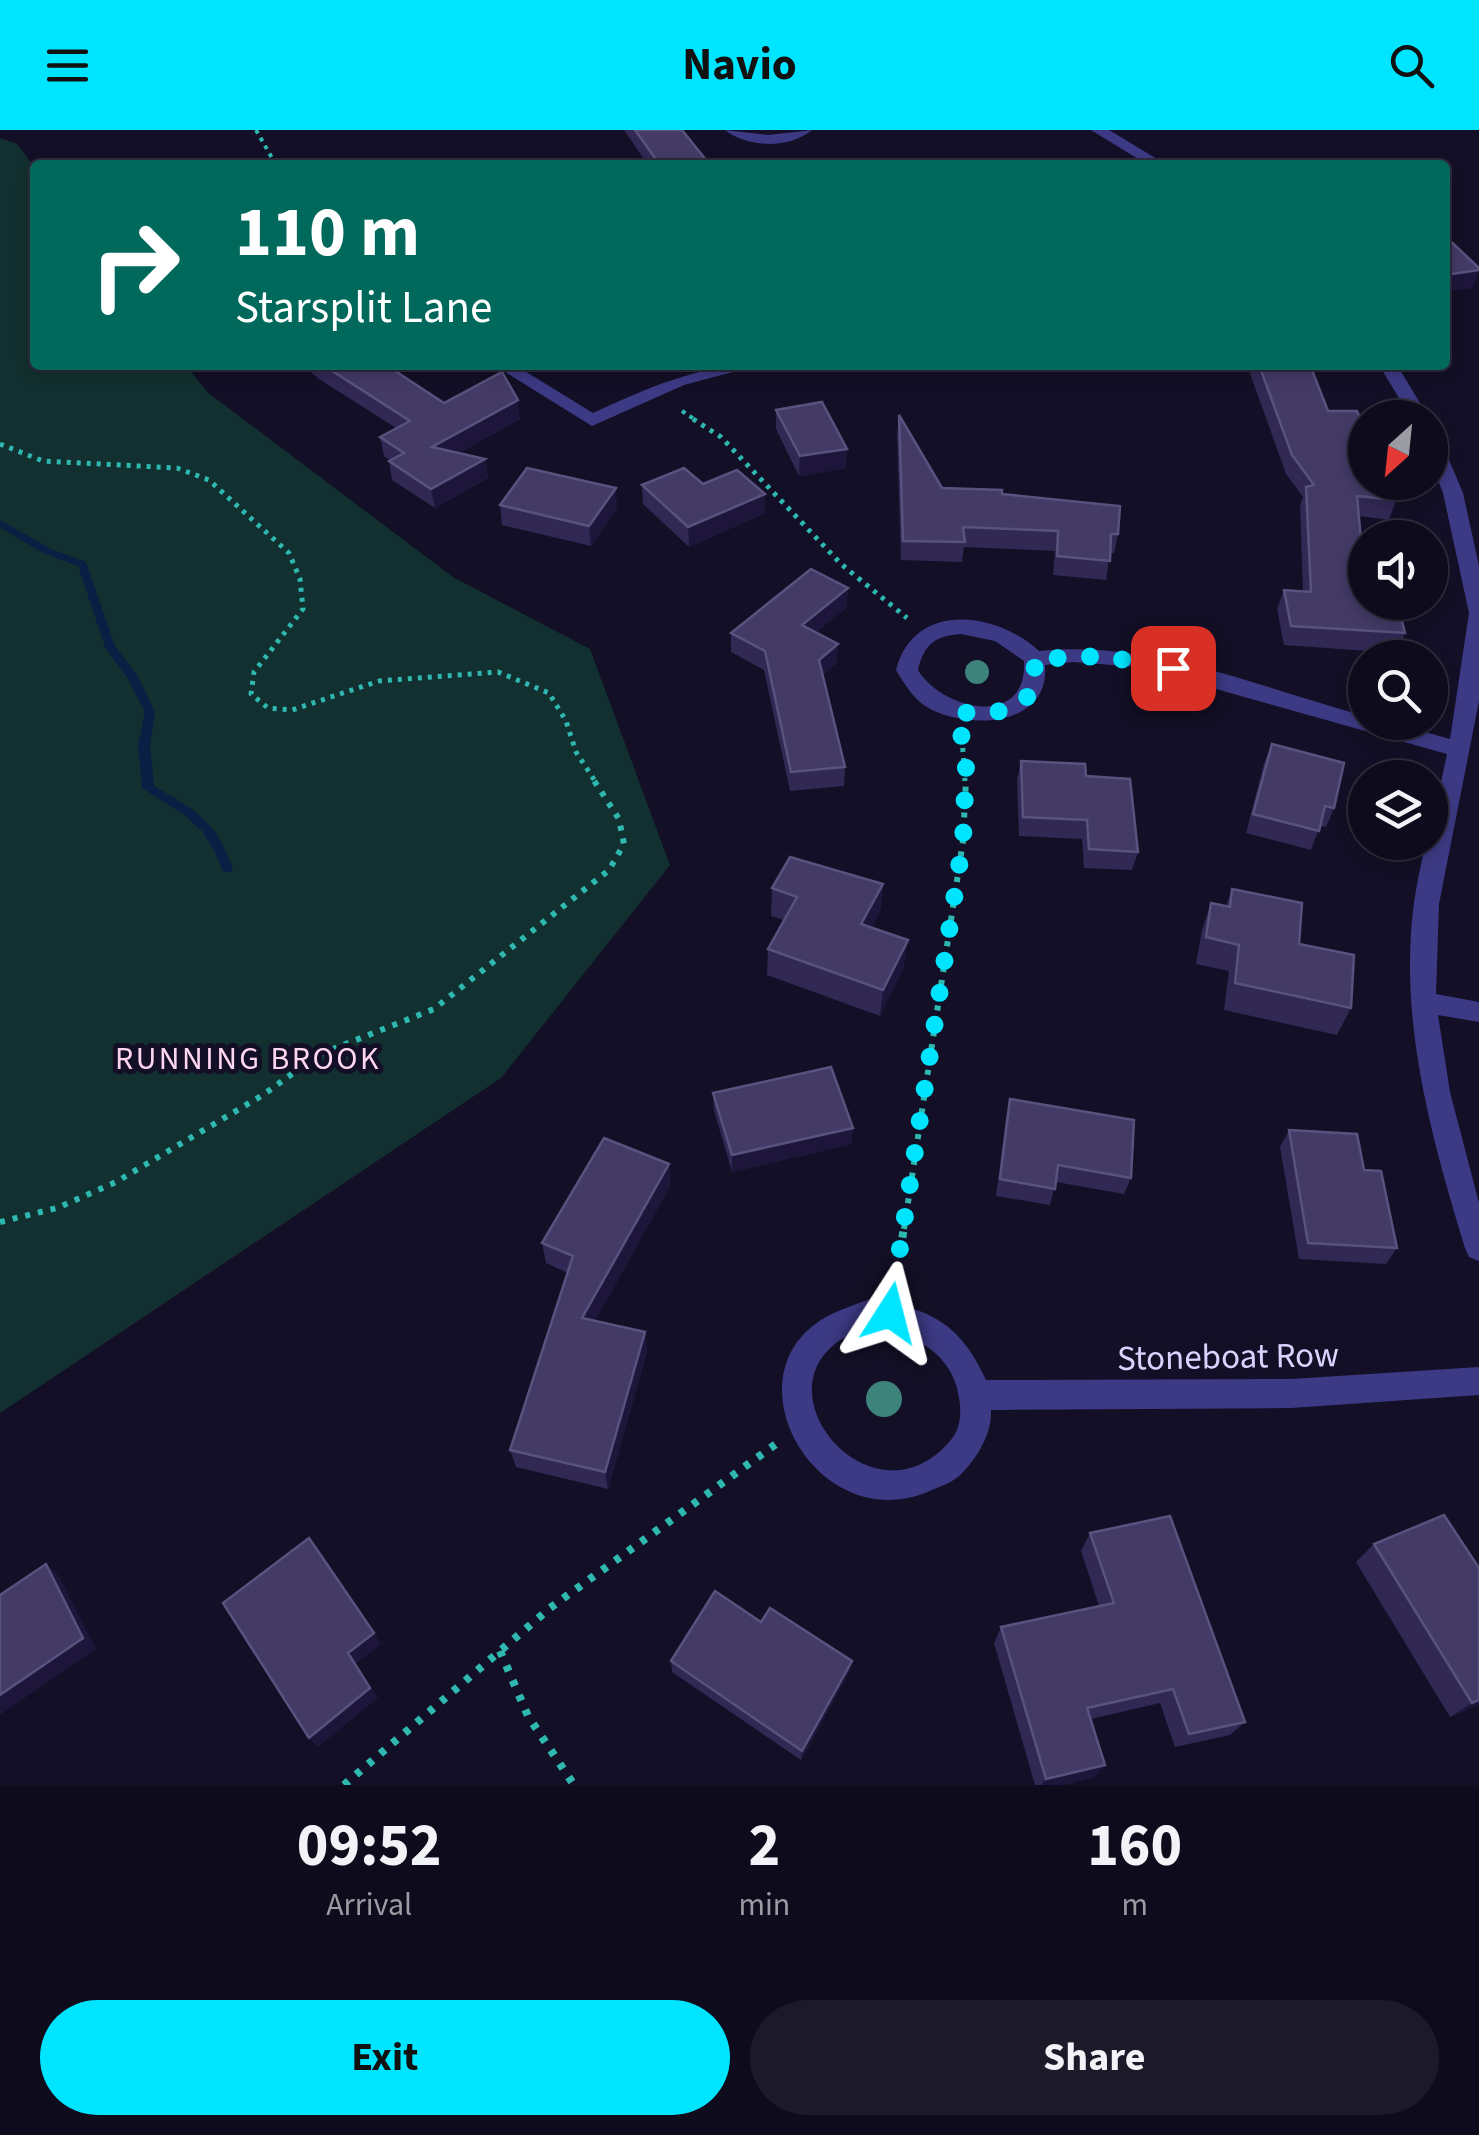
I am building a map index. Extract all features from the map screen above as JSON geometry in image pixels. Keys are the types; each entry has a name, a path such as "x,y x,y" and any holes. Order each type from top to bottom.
{"street":[{"path":"732,130 743,136 772,140 804,130"},
{"path":"1098,130 1149,160"},
{"path":"511,370 592,420 678,381 728,370"},
{"path":"1391,370 1409,400"},
{"path":"1448,481 1479,613 1475,666 1423,932 1435,1078 1454,1172 1479,1248"},
{"path":"964,626 1008,635 1034,659 1036,686 1018,705 982,714 958,712 935,704 911,682 907,661 918,642 930,634 964,626"},
{"path":"1034,659 1074,655 1138,660 1460,750"},
{"path":"1426,1002 1479,1012"},
{"path":"890,1313 920,1320 950,1341 969,1369 976,1395 973,1428 958,1456 938,1474 912,1484 884,1486 853,1478 823,1458 801,1426 795,1390 799,1368 826,1330 850,1318 890,1313"},
{"name":"Stoneboat Row","path":"976,1395 1260,1397 1375,1392 1479,1381"}],"path":[{"path":"256,130 273,160"},
{"path":"645,394 694,416 721,436 841,564 886,604 930,634"},
{"path":"0,444 43,460 177,468 209,480 290,553 300,579 302,609 254,672 251,694 268,708 292,710 379,681 448,672 498,672 549,692 566,721 576,752 619,819 624,844 610,870 434,1008 318,1055 263,1095 116,1182 57,1208 0,1222"},
{"path":"890,1313 963,841 966,767 958,712"},
{"path":"344,1785 550,1608 801,1426"},
{"path":"500,1651 528,1716 574,1785"}],"green space":[{"path":"0,138 17,144 30,161 30,370 190,370 207,392 453,577 590,649 670,865 501,1078 0,1413"}],"building":[{"path":"635,130 682,130 706,160 656,160"},
{"path":"1450,241 1479,268 1450,274"},
{"path":"331,370 394,370 444,403 502,372 518,400 432,447 485,459 431,489 389,461 404,453 380,437 410,421"},
{"path":"1261,370 1312,370 1328,411 1348,411 1348,500 1357,500 1359,520 1348,520 1348,620 1402,620 1405,633 1291,626 1284,590 1311,592 1306,487 1314,485 1292,455"},
{"path":"822,402 847,449 800,456 776,410"},
{"path":"899,415 942,488 1002,490 1002,494 1120,506 1118,534 1111,534 1110,561 1057,556 1058,531 963,527 965,542 903,541"},
{"path":"527,468 616,488 589,526 500,505"},
{"path":"684,468 703,484 737,470 765,494 688,527 642,485"},
{"path":"811,569 848,588 802,625 838,644 819,660 845,767 791,772 765,651 731,633"},
{"path":"1272,744 1344,763 1334,808 1325,806 1319,831 1253,814"},
{"path":"1021,761 1085,764 1086,776 1130,779 1138,852 1089,849 1087,820 1023,817"},
{"path":"790,857 883,884 861,924 908,940 883,990 768,949 797,897 772,888"},
{"path":"1232,889 1302,903 1299,944 1354,955 1351,1008 1235,983 1239,945 1206,937 1211,903 1230,907"},
{"path":"831,1067 853,1128 732,1155 713,1093"},
{"path":"1010,1099 1134,1120 1131,1178 1058,1165 1055,1189 1000,1179"},
{"path":"1289,1130 1357,1134 1364,1170 1381,1171 1397,1248 1308,1243"},
{"path":"604,1138 669,1164 582,1318 645,1332 605,1472 510,1450 573,1256 542,1243"},
{"path":"1444,1515 1479,1568 1479,1700 1472,1703 1374,1544"},
{"path":"1170,1516 1245,1722 1189,1734 1173,1689 1087,1708 1105,1765 1046,1779 1001,1627 1114,1603 1090,1533"},
{"path":"309,1538 374,1633 348,1653 370,1688 309,1738 223,1603"},
{"path":"46,1564 83,1638 0,1695 0,1595"},
{"path":"715,1591 761,1622 770,1608 852,1661 802,1751 671,1661"}],"waterway":[{"path":"0,523 47,551 82,564 110,647 134,680 150,712 144,745 148,788 198,819 214,839 227,869"}],"district":[{"name":"RUNNING BROOK","path":"248,1059"}],"route":[{"path":"890,1313 963,841 966,767 958,712 1000,712 1018,705 1036,686 1038,670 1034,659 1102,656 1173,668"}]}
